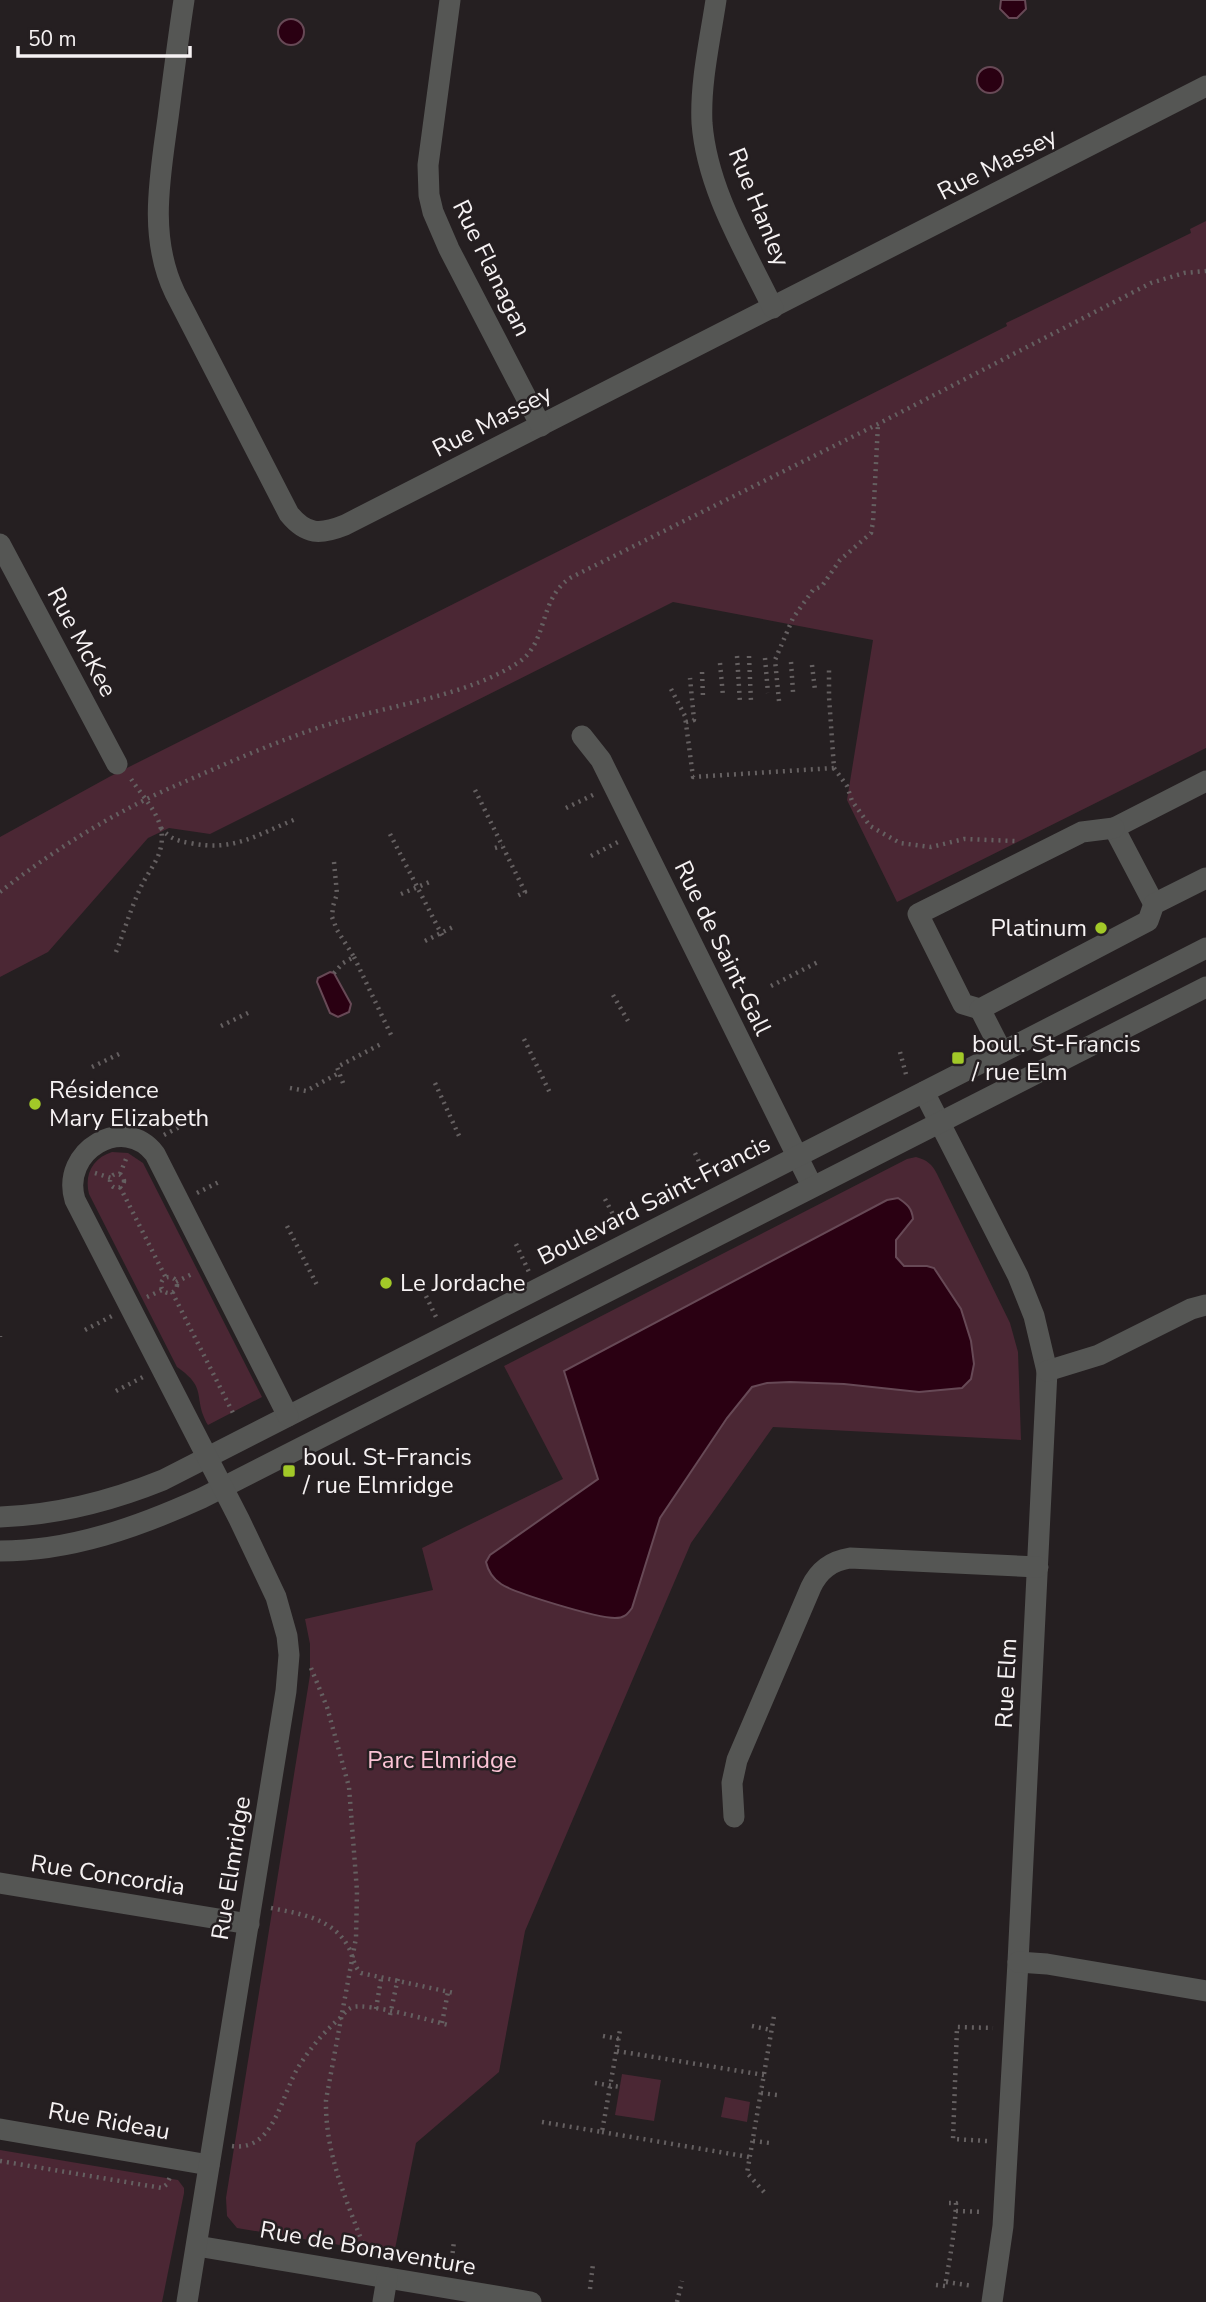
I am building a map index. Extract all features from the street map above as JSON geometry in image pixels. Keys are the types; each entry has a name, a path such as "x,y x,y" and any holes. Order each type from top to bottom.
{"street":[{"name":"Rue Massey","path":"184,0 159,184 158,222 163,263 168,279 279,496 297,524 315,532 345,525 1206,86"},
{"name":"Rue Flanagan","path":"450,0 428,165 429,195 433,212 449,249 541,425"},
{"name":"Rue Hanley","path":"716,0 702,106 704,141 718,190 773,307"},
{"name":"Rue McKee","path":"0,544 122,767"},
{"name":"Rue de Saint-Gall","path":"582,736 601,760 812,1186"},
{"path":"1206,780 1114,828 1082,832 918,914 963,1004 980,1009 1148,921 1154,904 1206,878"},
{"path":"1114,828 1154,904"},
{"name":"Boulevard Saint-Francis","path":"0,1517 99,1502 163,1480 797,1156 916,1088 1002,1052 1206,948"},
{"path":"0,1551 62,1546 112,1534 156,1519 505,1346 812,1186 1206,987"},
{"path":"980,1009 1002,1052"},
{"name":"Rue Elm","path":"916,1088 940,1122 1018,1276 1034,1316 1046,1371 1003,2226 992,2302"},
{"name":"Rue Elmridge","path":"187,2302 286,1691 289,1655 284,1619 276,1597 75,1200 72,1184 78,1162 88,1150 103,1140 122,1137 146,1144 155,1154 288,1416"},
{"path":"1046,1371 1099,1355 1191,1309 1206,1305"},
{"path":"734,1817 732,1783 737,1760 811,1587 821,1571 835,1562 850,1558 1038,1567"},
{"name":"Rue Concordia","path":"0,1884 249,1924"},
{"path":"1018,1962 1047,1964 1206,1991"},
{"name":"Rue Rideau","path":"0,2129 209,2165"},
{"name":"Rue de Bonaventure","path":"197,2246 531,2302"},
{"path":"383,2302 387,2278"}],"path":[{"path":"0,892 50,855 144,799 218,767 340,721 456,690 509,667 521,660 535,644 550,600 561,584 570,578 878,424 1151,283 1184,273 1206,271"},
{"path":"779,701 775,660 793,618 813,590 822,586 840,560 871,533 878,424"},
{"path":"737,656 740,703"},
{"path":"749,656 751,702"},
{"path":"765,658 768,693"},
{"path":"791,662 793,692"},
{"path":"720,663 723,696"},
{"path":"813,665 815,690"},
{"path":"829,667 834,768 847,786 852,801 870,826 900,843 931,847 975,839 1010,840 1052,848"},
{"path":"702,673 704,697"},
{"path":"686,722 694,720 691,678"},
{"path":"671,689 686,722 693,777 834,768"},
{"path":"116,952 140,887 156,864 161,847 161,828 156,813 122,767"},
{"path":"566,808 613,784"},
{"path":"475,790 525,892 517,897"},
{"path":"161,828 168,837 182,842 220,847 235,844 296,819"},
{"path":"591,856 637,833"},
{"path":"390,834 443,939"},
{"path":"495,848 502,846"},
{"path":"334,862 337,894 332,917 393,1039"},
{"path":"401,894 432,881"},
{"path":"425,940 455,926"},
{"path":"334,973 343,963 354,957"},
{"path":"771,986 818,962"},
{"path":"613,995 628,1021"},
{"path":"221,1026 250,1012"},
{"path":"524,1039 550,1093"},
{"path":"343,1083 337,1067 382,1044"},
{"path":"900,1052 916,1088"},
{"path":"92,1066 119,1054"},
{"path":"290,1088 306,1091 339,1073"},
{"path":"435,1083 460,1138"},
{"path":"160,1137 191,1121"},
{"path":"120,1187 124,1182 120,1174 128,1153"},
{"path":"695,1153 709,1184"},
{"path":"90,1171 111,1178"},
{"path":"111,1178 120,1174"},
{"path":"111,1178 113,1186 120,1187"},
{"path":"193,1194 221,1181"},
{"path":"120,1187 166,1278"},
{"path":"605,1199 621,1230"},
{"path":"287,1226 317,1285"},
{"path":"516,1244 531,1275"},
{"path":"176,1282 198,1272"},
{"path":"166,1278 173,1278 177,1287 172,1292 162,1290 162,1282 166,1278"},
{"path":"143,1298 162,1290"},
{"path":"172,1292 233,1415"},
{"path":"426,1296 439,1323"},
{"path":"85,1330 116,1314"},
{"path":"116,1391 147,1376"},
{"path":"307,1661 327,1707 349,1787 357,1922 325,2119 332,2163 366,2253"},
{"path":"231,2146 249,2146 260,2141 271,2125 297,2069 329,2026 349,2008 366,2007 445,2024 451,1993 362,1973 357,1969 348,1947 326,1924 301,1913 270,1908"},
{"path":"376,2009 381,1979"},
{"path":"391,2014 397,1980"},
{"path":"764,2192 747,2173 774,2016"},
{"path":"752,2026 771,2030"},
{"path":"987,2141 953,2139 957,2027 993,2028"},
{"path":"602,2132 620,2030"},
{"path":"603,2036 619,2039"},
{"path":"617,2051 764,2075"},
{"path":"596,2083 620,2087"},
{"path":"761,2093 777,2095"},
{"path":"748,2112 757,2114"},
{"path":"542,2122 750,2157"},
{"path":"753,2141 770,2143"},
{"path":"0,2161 162,2188 167,2184 170,2175"},
{"path":"936,2285 945,2286 948,2258 954,2239 956,2203 949,2203"},
{"path":"956,2211 983,2212"},
{"path":"451,2267 454,2241"},
{"path":"590,2289 593,2264"},
{"path":"677,2302 682,2281"},
{"path":"946,2282 973,2286"}],"green space":[{"path":"1206,221 1206,748 897,902 847,800 873,640 673,602 210,834 169,828 148,838 48,952 0,977 0,837 109,777 1007,326 1006,323 1191,233 1190,229"},
{"path":"112,1152 128,1153 143,1163 262,1397 208,1425 197,1388 177,1367 89,1194 88,1180 92,1168 100,1158"},
{"name":"Parc Elmridge","path":"916,1157 923,1160 935,1171 1010,1323 1018,1352 1021,1440 773,1427 691,1543 525,1931 499,2072 416,2143 394,2254 237,2228 227,2216 226,2198 310,1675 310,1644 305,1619 433,1590 422,1548 563,1479 504,1366 907,1159","holes":["898,1198 913,1219 896,1240 896,1257 904,1266 927,1266 962,1388 919,1392 844,1384 790,1382 752,1387 727,1418 660,1518 632,1608 625,1617 486,1562 490,1555 598,1479 564,1371 887,1200"]},
{"path":"622,2074 661,2080 654,2121 615,2115"},
{"path":"725,2097 750,2102 747,2122 721,2117"},
{"path":"0,2150 178,2180 184,2193 162,2302 0,2302"}],"shaded area":[{"path":"1001,0 1025,0 1026,9 1017,18 1009,18 1000,9"},
{"path":"291,19 300,23 304,32 300,41 291,45 282,41 278,32 282,23"},
{"path":"990,67 999,71 1003,80 999,89 990,93 981,89 977,80 981,71"},
{"path":"330,972 334,973 351,1004 349,1012 338,1017 330,1013 317,982 318,978"},
{"path":"898,1198 912,1212 913,1219 896,1240 896,1257 904,1266 934,1268 961,1309 971,1341 974,1364 971,1379 962,1388 919,1392 844,1384 790,1382 752,1387 727,1418 660,1518 632,1608 623,1617 605,1617 556,1604 509,1588 495,1579 486,1562 490,1555 598,1479 564,1371 887,1200"}],"place":[{"name":"Platinum","path":"1101,928"},
{"name":"boul. St-Francis / rue Elm","path":"958,1058"},
{"name":"Résidence Mary Elizabeth","path":"35,1104"},
{"name":"Le Jordache","path":"386,1283"},
{"name":"boul. St-Francis / rue Elmridge","path":"289,1471"}]}
